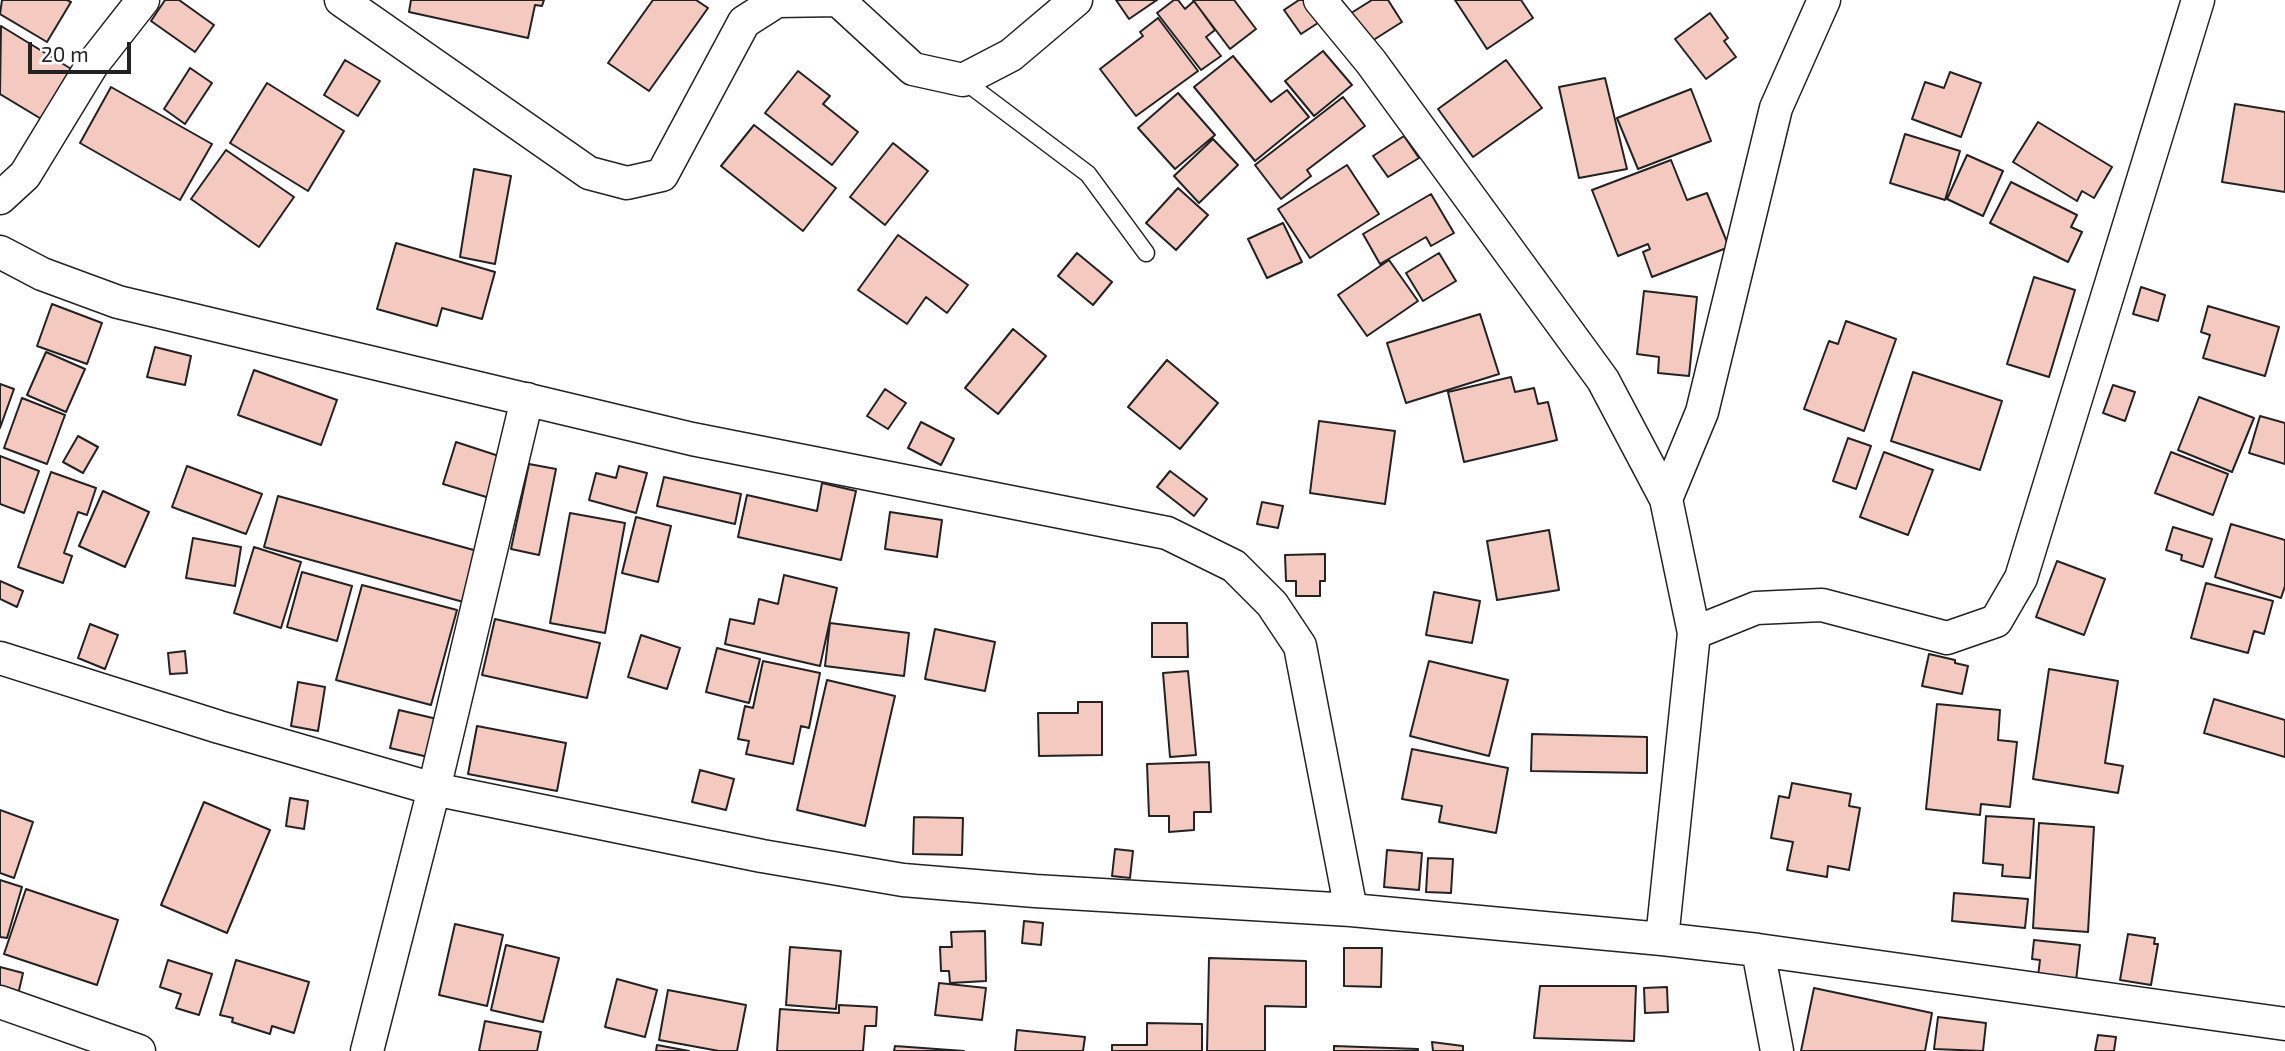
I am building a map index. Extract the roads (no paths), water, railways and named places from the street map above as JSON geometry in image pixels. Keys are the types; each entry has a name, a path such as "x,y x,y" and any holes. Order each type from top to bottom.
{"street":[{"path":"0,198 25,175 92,65 143,0"},
{"path":"341,0 589,173 627,183 662,175 744,22 777,1 838,0 913,69 964,80 1011,55 1076,0"},
{"path":"1320,0 1371,62 1603,380 1666,499 1694,633 1662,939"},
{"path":"1666,499 1702,412 1776,108 1824,0"},
{"path":"1694,633 1756,608 1822,605 1947,638 1996,621 2021,578 2198,0"},
{"path":"0,252 42,274 118,302 692,439 1167,533 1234,566 1272,604 1300,646 1351,910"},
{"path":"367,1051 434,789 527,399"},
{"path":"0,658 434,789 762,856 903,880 1035,891 1351,910 1662,939 2285,1024"},
{"path":"1758,950 1777,1051"},
{"path":"0,1002 139,1051"}],"lane":[{"path":"964,80 1088,174 1146,253"}]}
